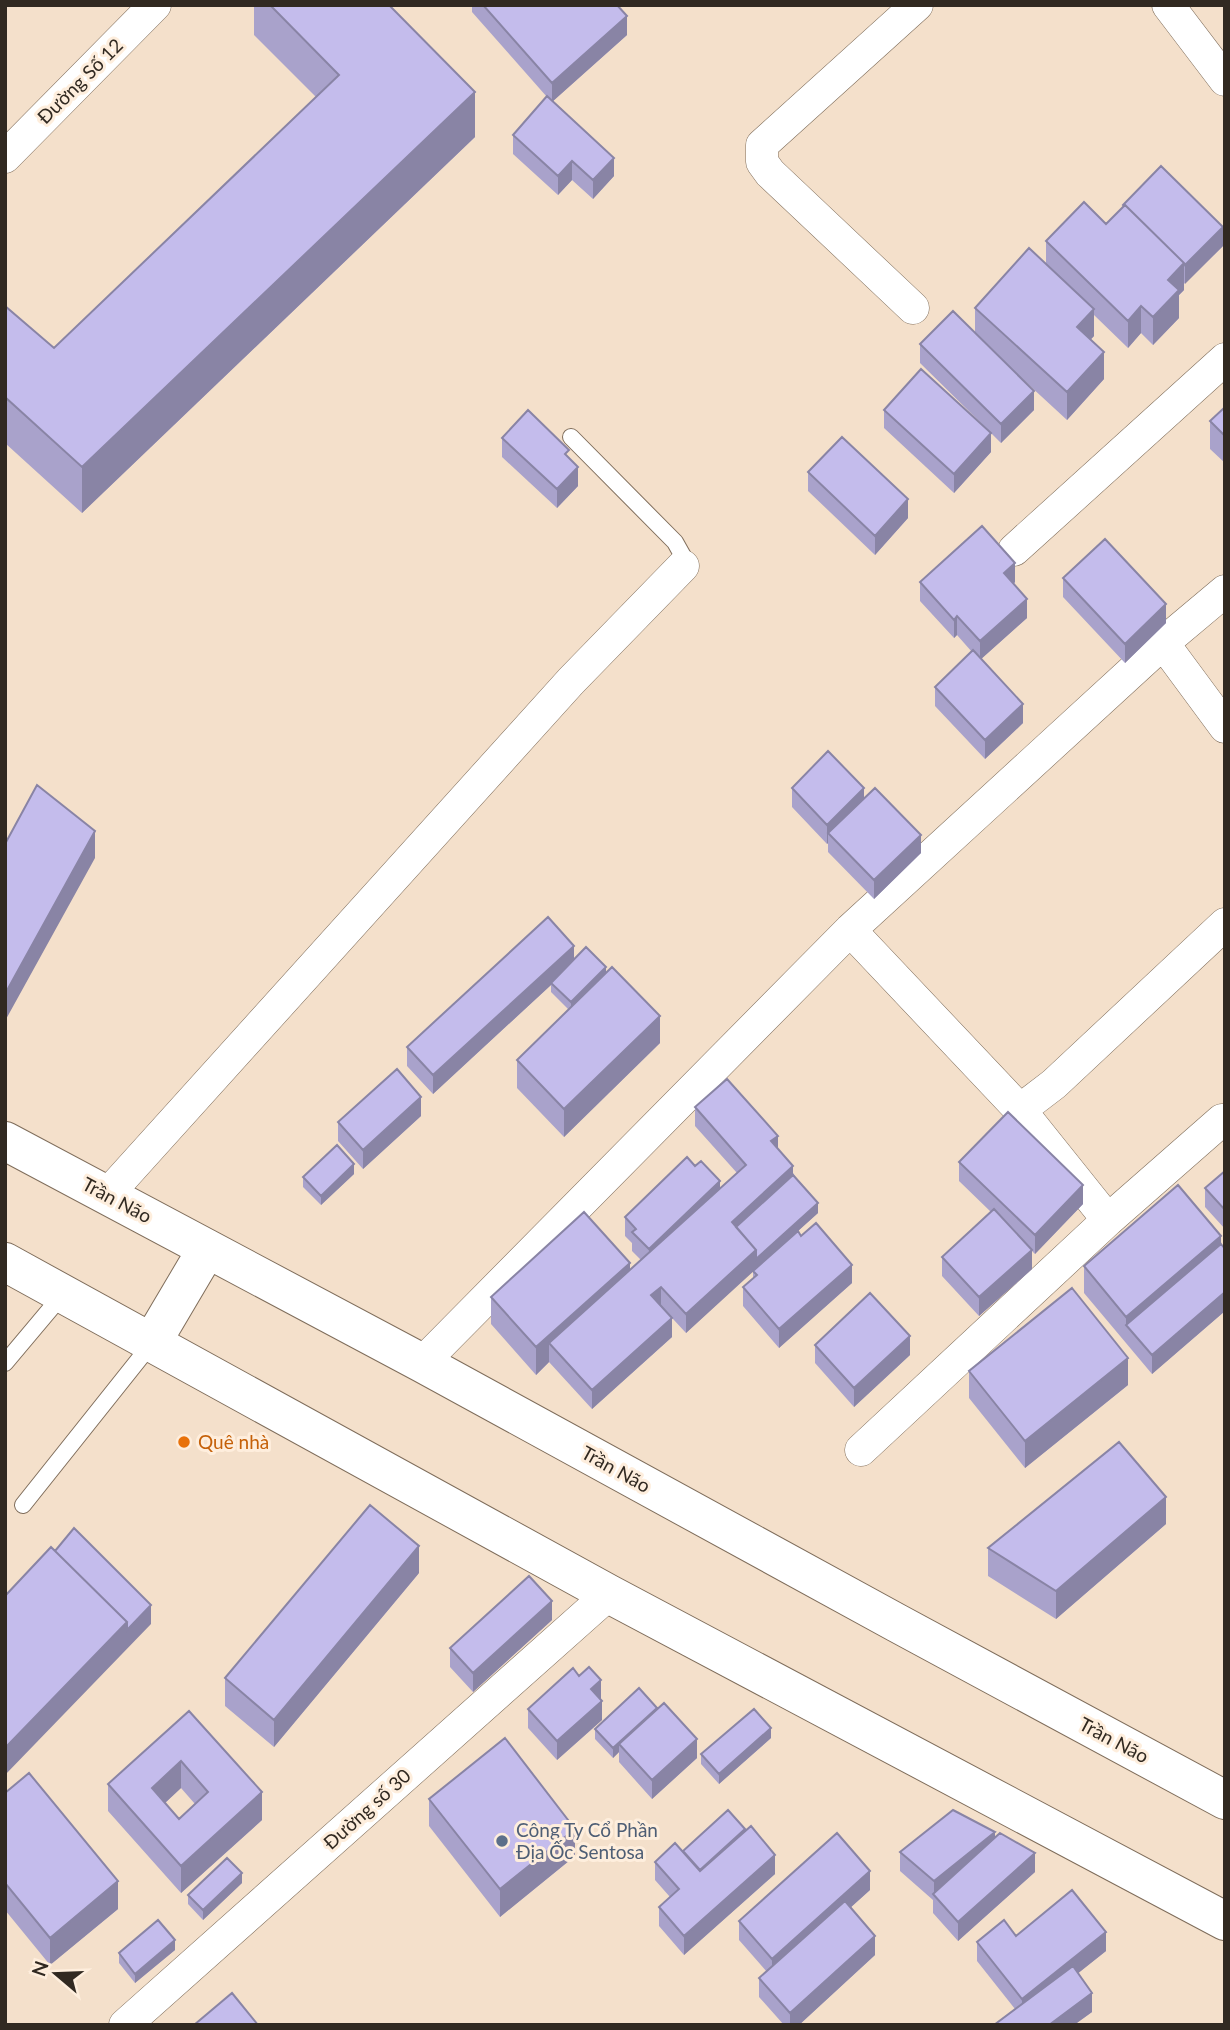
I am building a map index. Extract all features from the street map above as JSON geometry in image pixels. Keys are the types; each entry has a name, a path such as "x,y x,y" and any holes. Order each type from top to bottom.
{"main road":[{"name":"Trần Não","path":"5,1141 422,1363 1225,1800"},
{"path":"152,1342 207,1249"},
{"path":"7,1267 152,1342 609,1594 1225,1921"}],"street":[{"name":"Đường Số 12","path":"5,157 155,5"},
{"path":"913,308 770,173 762,162 762,145 917,5"},
{"path":"1182,10 1225,80"},
{"path":"1014,550 1225,359"},
{"path":"107,1195 571,681 683,566"},
{"path":"422,1363 850,930 1163,643 1225,591"},
{"path":"1163,643 1225,727"},
{"path":"1020,1110 1054,1084 1225,924"},
{"path":"850,930 1020,1110 1108,1220"},
{"path":"861,1450 1108,1220 1222,1120"},
{"name":"Đường số 30","path":"125,2025 609,1594"}],"lane":[{"path":"571,437 675,542 684,558 683,566"},
{"path":"5,1363 63,1294"},
{"path":"23,1505 152,1342"}],"building":[{"path":"270,5 389,5 475,92 82,467 5,397 5,306 54,348 339,75"},
{"path":"483,5 617,5 627,16 552,83"},
{"path":"547,96 614,158 593,180 572,161 558,176 513,135"},
{"path":"1161,166 1223,227 1185,265 1123,205"},
{"path":"1084,202 1106,224 1125,205 1184,263 1168,280 1179,290 1153,317 1141,306 1128,321 1046,241"},
{"path":"1029,248 1094,309 1077,327 1104,352 1067,392 975,308"},
{"path":"953,311 1034,391 1001,424 920,344"},
{"path":"921,369 991,433 954,474 884,410"},
{"path":"1225,407 1225,436 1210,421"},
{"path":"528,410 569,450 565,454 578,467 557,489 502,438"},
{"path":"842,437 908,499 875,536 808,472"},
{"path":"982,526 1015,563 1004,573 1027,599 980,641 957,616 954,620 920,582"},
{"path":"1105,539 1166,604 1125,644 1063,578"},
{"path":"973,650 1023,704 985,740 935,687"},
{"path":"828,751 864,788 827,825 792,788"},
{"path":"37,785 95,831 5,994 5,844"},
{"path":"875,788 921,835 874,880 828,833"},
{"path":"548,917 574,946 433,1075 407,1047"},
{"path":"586,947 606,967 571,1002 551,983"},
{"path":"612,967 660,1016 564,1109 517,1060"},
{"path":"397,1069 421,1097 363,1150 338,1122"},
{"path":"727,1079 778,1136 771,1141 793,1166 732,1222 756,1250 686,1314 661,1287 651,1295 672,1318 592,1390 549,1343 746,1165 695,1107"},
{"path":"1008,1112 1083,1185 1035,1235 959,1162"},
{"path":"337,1145 354,1164 321,1196 303,1177"},
{"path":"687,1157 695,1166 701,1161 720,1181 649,1249 632,1232 636,1229 625,1217"},
{"path":"1225,1171 1225,1210 1205,1188"},
{"path":"793,1175 818,1203 756,1259 756,1250 736,1227"},
{"path":"1178,1185 1221,1236 1126,1317 1084,1266"},
{"path":"994,1209 1032,1250 979,1297 942,1257"},
{"path":"584,1212 630,1263 536,1347 491,1297"},
{"path":"816,1223 852,1265 779,1329 743,1287 757,1275 753,1271 798,1231 801,1236"},
{"path":"1221,1244 1225,1249 1225,1292 1152,1355 1126,1325"},
{"path":"1072,1288 1128,1358 1025,1441 969,1371"},
{"path":"870,1293 910,1336 854,1388 815,1345"},
{"path":"1119,1442 1166,1497 1056,1591 988,1548"},
{"path":"370,1505 419,1546 274,1720 225,1678"},
{"path":"74,1528 151,1605 127,1630 127,1622 55,1551"},
{"path":"51,1547 127,1622 5,1748 5,1596"},
{"path":"529,1576 552,1601 473,1673 450,1648"},
{"path":"589,1667 601,1680 591,1689 602,1701 557,1741 528,1709 573,1668 579,1676"},
{"path":"639,1688 657,1708 613,1748 595,1729"},
{"path":"664,1703 697,1739 652,1780 619,1744"},
{"path":"754,1709 771,1728 719,1774 701,1754"},
{"path":"189,1711 262,1792 181,1866 108,1784","holes":["181,1761 208,1792 179,1819 152,1788"]},
{"name":"Công Ty Cổ Phần Địa Ốc Sentosa","path":"505,1738 575,1829 500,1889 429,1799"},
{"path":"29,1773 118,1881 50,1938 5,1883 5,1793"},
{"path":"728,1810 745,1829 700,1870 683,1851"},
{"path":"953,1810 995,1832 934,1881 900,1852"},
{"path":"751,1826 775,1855 684,1936 659,1907 679,1889 655,1862 675,1843 700,1871"},
{"path":"837,1833 870,1871 772,1959 739,1921"},
{"path":"1000,1833 1035,1853 958,1922 933,1894"},
{"path":"227,1858 242,1873 203,1910 188,1895"},
{"path":"1072,1890 1106,1932 1022,1999 977,1942 1004,1920 1016,1936"},
{"path":"845,1901 875,1936 790,2013 759,1978"},
{"path":"158,1920 175,1940 135,1974 119,1953"},
{"path":"1073,1966 1092,1993 1049,2025 994,2025"},
{"path":"232,1993 258,2025 194,2025"}],"place":[{"name":"Quê nhà","path":"184,1442"},
{"name":"Công Ty Cổ Phần Địa Ốc Sentosa","path":"502,1841"}]}
